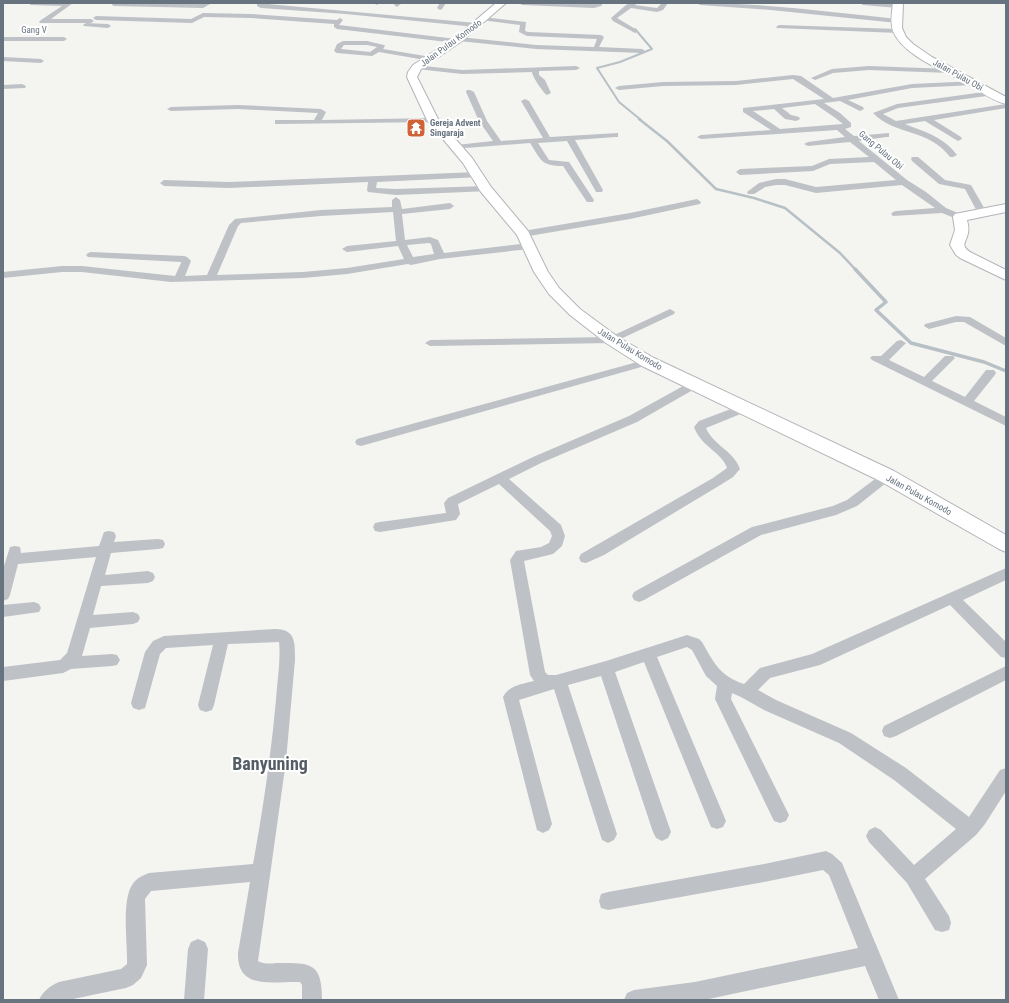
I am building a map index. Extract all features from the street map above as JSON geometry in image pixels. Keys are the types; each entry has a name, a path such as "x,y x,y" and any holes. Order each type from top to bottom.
{"street":[{"path":"31,3 69,4"},
{"path":"114,27 86,25 110,6 202,6 209,3"},
{"path":"260,3 259,5 261,6 479,22 524,23 522,32 527,34 601,37 597,46"},
{"path":"349,3 346,12 336,26 457,40 536,47 642,51"},
{"name":"Jalan Pulau Komodo","path":"501,3 457,40 431,59 417,67 413,72 413,80 433,120 468,161 486,188 526,240 541,272 554,291 575,312 612,340 648,362 887,476 1006,544"},
{"path":"522,3 594,6 599,5 600,3"},
{"path":"635,31 614,18 631,5 659,10 665,3"},
{"path":"700,3 770,5 897,26"},
{"path":"863,3 898,4 897,26"},
{"path":"69,4 41,22 93,20 192,21 202,15 251,16 338,22"},
{"path":"778,27 897,26"},
{"name":"Jalan Pulau Obi","path":"897,26 901,36 917,50 940,66 1006,101"},
{"path":"3,46 22,32"},
{"path":"523,40 527,34"},
{"name":"Gang V","path":"3,39 64,39"},
{"path":"378,50 382,46 367,43 345,42 340,44 337,51 369,54 378,50 431,59"},
{"path":"3,59 41,61"},
{"path":"417,67 462,72 576,68"},
{"path":"815,78 835,71 869,68 950,71"},
{"path":"535,70 536,76 541,80 547,94"},
{"path":"619,88 662,84 736,83 793,77 798,78 831,100"},
{"path":"779,132 746,110 841,99 912,86 974,83"},
{"path":"3,87 22,86"},
{"path":"470,92 483,121 498,143"},
{"path":"952,154 950,149 946,146 877,113 897,106 991,93"},
{"path":"841,99 860,109"},
{"path":"525,100 548,140"},
{"path":"700,137 847,127 848,125 837,115 817,102"},
{"path":"776,106 788,117 796,120"},
{"path":"898,123 1006,106"},
{"path":"171,109 238,107 321,111 322,112 317,122"},
{"path":"926,118 958,139"},
{"path":"278,122 433,120"},
{"name":"Gang Pulau Obi","path":"839,128 904,182 923,194 943,210 960,217"},
{"path":"456,147 615,135"},
{"path":"808,144 886,135"},
{"path":"569,138 599,190"},
{"path":"533,142 539,149 544,159 549,163 566,164 590,200"},
{"path":"740,172 813,168 829,162 877,159"},
{"path":"915,159 942,182 968,187 982,213"},
{"path":"164,183 230,185 477,175"},
{"path":"372,179 373,183 371,190 373,191 396,192 486,188"},
{"path":"751,192 762,185 776,182 785,182 816,190 904,182"},
{"path":"396,192 401,243 411,262"},
{"path":"3,275 82,269 179,279 303,275 347,271 411,262 526,240 697,202"},
{"path":"210,278 234,225 238,221 322,213 450,206"},
{"path":"1006,208 960,217 962,230 958,240 958,249 969,258 992,267 1006,276"},
{"path":"896,214 943,210"},
{"path":"347,249 432,240 440,256"},
{"path":"91,255 184,259 186,264 179,279"},
{"path":"430,343 612,340 670,312"},
{"path":"929,326 966,318 1006,343"},
{"path":"901,343 879,360 1006,422"},
{"path":"925,382 949,358"},
{"path":"361,442 648,362"},
{"path":"966,403 990,373"},
{"path":"380,527 451,517 453,514 451,506 453,501 501,479 537,460 633,419 694,384"},
{"path":"586,558 725,477 734,469 732,462 702,434 700,427 703,424 744,408"},
{"path":"639,596 757,531 836,510 852,503 887,476"},
{"path":"501,479 556,528 558,534 558,540 555,547 543,552 521,555 517,560 517,565 538,675 545,681 559,682"},
{"path":"3,595 14,555 107,545 158,544"},
{"path":"3,674 63,666 74,656 107,545"},
{"path":"747,692 765,673 816,660 1006,574"},
{"path":"96,581 148,577"},
{"path":"953,599 1006,652"},
{"path":"3,611 34,608"},
{"path":"84,622 133,618"},
{"path":"139,703 153,652 158,645 164,642 275,635 282,635 286,639 281,743 271,812 260,872 248,953 248,964 252,969 260,973 305,973 312,982 312,1000"},
{"path":"206,704 222,638"},
{"path":"543,824 511,697 516,693 606,668 683,642 694,643 711,671 724,684 747,692 770,705 845,738 900,774 970,829"},
{"path":"648,654 718,821"},
{"path":"68,663 112,660"},
{"path":"606,668 662,832"},
{"path":"890,731 1006,673"},
{"path":"559,682 608,834"},
{"path":"724,684 723,699 780,815"},
{"path":"913,877 970,829 980,818 1006,776"},
{"path":"875,836 913,877 942,923"},
{"path":"608,901 764,873 826,860 836,869 889,1000"},
{"path":"49,1000 59,992 126,978 134,971 138,959 136,899 138,891 142,885 150,882 260,872"},
{"path":"194,1000 198,949"},
{"path":"634,1000 695,992 871,955"}],"waterway":[{"path":"635,29 652,49 620,62 597,68 619,102 641,120"},
{"path":"639,119 667,141 716,189 754,198 785,208 840,253 856,270"},
{"path":"855,269 886,302 876,310 911,343 984,362 1006,371"}],"place":[{"name":"Gereja Advent Singaraja","path":"416,128"}],"district":[{"name":"Banyuning","path":"270,763"}]}
